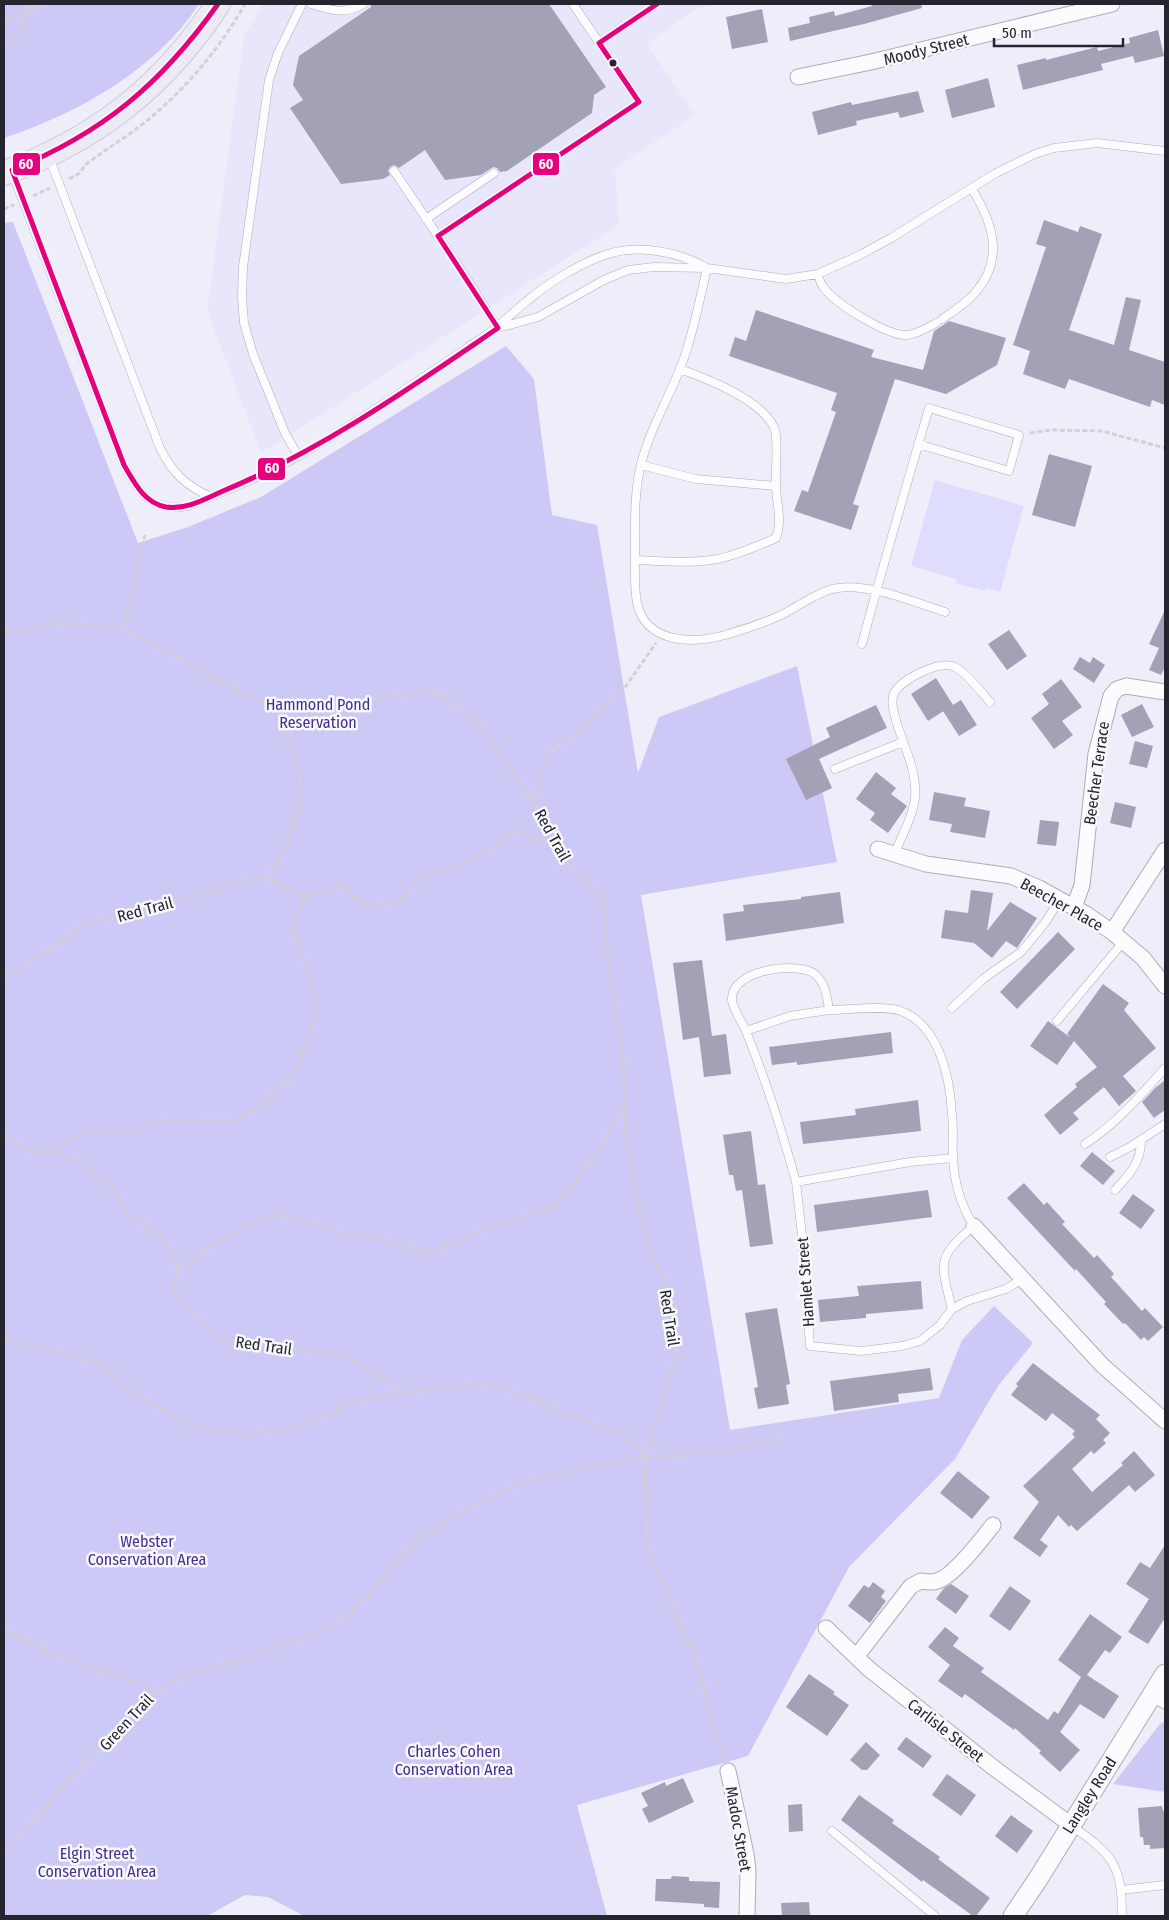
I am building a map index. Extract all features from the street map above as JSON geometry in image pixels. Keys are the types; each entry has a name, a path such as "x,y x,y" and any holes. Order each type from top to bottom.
{"main road":[{"path":"8,172 48,156 95,129 146,91 185,50 218,4"}],"street":[{"name":"Moody Street","path":"798,77 871,62 1112,4"},
{"name":"Beecher Terrace","path":"1074,907 1082,885 1096,754 1111,696 1116,689 1126,686 1165,692"},
{"name":"Beecher Place","path":"878,849 933,866 1011,876 1039,888 1074,907 1118,937 1143,958 1165,986"},
{"path":"1118,937 1165,850"},
{"path":"974,1226 1102,1365 1165,1421"},
{"path":"856,1656 911,1586 922,1580 930,1582 939,1581 953,1570 993,1525"},
{"name":"Carlisle Street","path":"826,1628 869,1669 994,1768 1071,1825"},
{"name":"Langley Road","path":"1013,1916 1071,1825 1159,1697 1165,1674"},
{"name":"Madoc Street","path":"728,1771 746,1854 748,1871 747,1916"}],"lane":[{"path":"298,456 285,433 253,354 244,323 242,289 243,267 269,80 278,53 302,4"},
{"path":"311,4 336,11 347,11 363,4"},
{"path":"438,236 639,102 573,4"},
{"path":"599,43 657,4"},
{"path":"498,328 538,317 604,280 628,270 654,267 707,268 786,279 818,274 877,246 1016,162 1054,148 1097,143 1165,151"},
{"path":"48,156 160,448 175,474 192,488 212,497"},
{"path":"394,171 498,328"},
{"path":"8,172 124,465 141,493 151,502 177,508 212,497 298,456 380,406 498,328 528,300 581,266 610,253 641,250 688,258 707,268"},
{"path":"426,219 494,173"},
{"path":"818,274 820,282 830,294 872,324 896,334 918,333 939,321 975,293 990,267 993,251 992,234 988,217 972,190"},
{"path":"707,268 695,322 680,370 647,444 641,465 635,512 635,560 636,592 645,621 662,635 686,641 721,636 765,622 818,594 833,589 849,588 876,591 945,612"},
{"path":"635,560 679,562 718,559 738,554 776,538 780,529 774,428 762,411 708,379 680,370"},
{"path":"862,644 876,591 918,444 929,408 1019,435 1009,471 918,444"},
{"path":"641,465 696,479 776,486"},
{"path":"894,855 910,815 915,792 914,775 894,714 893,697 900,686 922,672 941,665 954,666 990,702"},
{"path":"835,769 903,742"},
{"path":"952,1008 983,979 1021,952 1045,924 1060,900"},
{"path":"1057,1021 1118,937"},
{"name":"Hamlet Street","path":"829,1010 825,988 814,973 804,969 771,970 752,974 740,981 734,989 732,1000 766,1082 782,1130 796,1182 810,1346 860,1351 902,1346 920,1341 940,1325 952,1310 967,1301 1006,1289 1022,1279"},
{"path":"746,1031 790,1016 829,1010 875,1008 899,1010 918,1020 927,1030 936,1044 946,1074 952,1115 953,1158 961,1200 974,1226 951,1245 944,1263 944,1275 952,1310"},
{"path":"1085,1144 1104,1130 1136,1100 1165,1068"},
{"path":"1110,1157 1141,1141 1165,1124"},
{"path":"1115,1190 1135,1166 1141,1152 1141,1141"},
{"path":"796,1182 910,1162 953,1158"},
{"path":"1071,1825 1093,1841 1109,1856 1118,1873 1122,1890 1122,1916"},
{"path":"832,1831 935,1916"},
{"path":"1122,1890 1165,1885"}],"path":[{"path":"4,23 33,7 45,4"},
{"path":"4,44 18,31 33,7"},
{"path":"75,176 80,174"},
{"path":"34,196 48,189"},
{"path":"4,209 10,207"},
{"path":"1019,435 1050,430 1102,430 1165,448"},
{"path":"4,629 22,631 54,624 124,627 145,535"},
{"name":"Red Trail","path":"124,627 167,653 275,707 328,713 360,702 433,691 472,715 534,801 567,863 603,896 608,962 623,1054 626,1139 644,1234 664,1281 677,1352 645,1457 647,1549 693,1652 728,1771"},
{"path":"534,801 547,755 596,715 626,686 662,635"},
{"path":"275,707 300,774 301,795 288,841 268,879 305,897 339,885 369,907 400,901 419,878 470,861 515,831 559,848"},
{"name":"Red Trail","path":"4,978 87,923 139,913 254,878 268,879"},
{"path":"44,1153 82,1131 126,1131 169,1120 232,1121 260,1106 294,1075 317,1010 302,951 291,930 305,897"},
{"path":"178,1275 217,1241 250,1223 268,1216 289,1215 342,1234 381,1238 426,1254 494,1226 556,1206 592,1160 625,1109"},
{"name":"Red Trail","path":"4,1134 26,1151 62,1154 82,1165 114,1189 127,1213 144,1224 166,1243 177,1262 178,1275 173,1289 177,1298 189,1306 194,1314 223,1340 346,1356 405,1393"},
{"path":"4,1338 102,1364 129,1390 186,1424 245,1435 302,1426 350,1404 377,1396 483,1383 533,1399 564,1413 623,1434 645,1457"},
{"path":"156,1690 207,1667 233,1663 320,1632 340,1621 366,1597 418,1539 480,1501 521,1484 564,1472 645,1457 704,1454 778,1439"},
{"name":"Green Trail","path":"4,1628 31,1644 156,1690 56,1794 4,1852"}],"shaded area":[{"path":"263,4 717,4 694,10 647,44 695,115 615,168 619,225 261,453 207,311 244,37"},
{"path":"935,480 1024,506 1000,592 986,588 985,591 955,583 956,579 911,566"}],"green space":[{"path":"4,4 199,4 182,27 138,69 87,102 32,128 4,138"},
{"path":"13,222 138,543 188,527 261,497 506,346 534,379 552,515 597,525 638,773 659,717 797,666 837,862 641,895 730,1430 939,1398 962,1340 994,1306 1033,1343 998,1386 955,1459 849,1567 748,1756 577,1805 607,1916 304,1916 268,1897 245,1895 207,1916 4,1916 4,223"},
{"path":"1165,1721 1165,1792 1113,1784 1160,1724"}],"building":[{"path":"371,4 549,4 606,87 594,95 592,113 507,171 500,172 497,168 493,167 481,175 445,180 425,150 399,168 394,165 390,167 388,171 390,175 383,179 341,184 290,108 303,100 293,85 299,56 371,7"},
{"path":"871,4 921,4 922,8 790,41 788,28 810,23 809,17 834,11 835,16 872,6"},
{"path":"762,9 768,42 732,49 726,17"},
{"path":"1158,30 1164,56 1135,63 1133,56 1101,64 1103,70 1023,90 1017,65 1097,47 1098,51 1130,43 1129,38"},
{"path":"988,78 995,107 952,118 945,90"},
{"path":"918,91 924,112 900,118 898,112 856,121 857,125 818,135 812,112 851,102 852,105"},
{"path":"1044,220 1078,232 1080,226 1102,234 1069,330 1114,345 1126,297 1141,300 1129,350 1165,362 1165,405 1152,400 1150,407 1069,379 1065,389 1023,374 1030,351 1013,345 1046,247 1036,244"},
{"path":"756,310 874,350 871,357 923,370 934,331 949,321 1006,338 997,365 946,394 895,379 853,504 859,506 851,530 794,511 802,490 808,492 836,412 831,410 837,393 729,356 735,337 746,341"},
{"path":"1049,454 1092,466 1075,527 1032,515"},
{"path":"1165,610 1165,667 1161,675 1149,670 1159,648 1149,644"},
{"path":"1009,630 1027,656 1007,670 988,644"},
{"path":"1080,657 1090,663 1093,657 1105,665 1094,683 1073,669"},
{"path":"936,678 953,705 928,721 911,694"},
{"path":"1061,679 1082,707 1062,721 1073,735 1054,749 1031,718 1049,704 1042,694"},
{"path":"961,700 977,725 959,736 943,711"},
{"path":"1142,704 1154,727 1132,737 1121,715"},
{"path":"876,705 887,728 819,759 832,788 806,800 786,759 830,737 826,728"},
{"path":"1135,741 1153,746 1147,768 1129,764"},
{"path":"876,772 896,788 891,794 907,806 888,833 870,820 875,813 856,799"},
{"path":"934,792 966,798 964,806 990,811 985,838 950,832 952,824 929,820"},
{"path":"1115,802 1136,807 1131,828 1110,823"},
{"path":"1040,820 1059,822 1056,846 1037,844"},
{"path":"971,890 993,893 987,931 1010,902 1037,918 1017,948 1006,941 992,958 974,943 941,938 945,910 968,913"},
{"path":"840,892 844,923 726,941 723,914 744,911 743,905 801,899 801,897"},
{"path":"1058,932 1075,949 1017,1009 1000,992"},
{"path":"702,960 712,1036 726,1034 731,1074 704,1077 699,1037 683,1040 673,963"},
{"path":"1103,984 1129,1003 1124,1010 1156,1048 1123,1076 1136,1091 1119,1106 1104,1087 1073,1113 1079,1119 1060,1135 1044,1115 1077,1087 1075,1084 1097,1067 1074,1041 1057,1065 1030,1046 1048,1021 1071,1038 1067,1034"},
{"path":"891,1032 893,1053 797,1065 797,1062 772,1065 769,1047"},
{"path":"1165,1080 1165,1110 1154,1118 1142,1102"},
{"path":"918,1100 921,1131 803,1144 800,1122 856,1115 855,1109"},
{"path":"751,1131 758,1185 765,1184 773,1244 750,1247 742,1190 736,1191 733,1175 729,1175 723,1135"},
{"path":"1092,1152 1115,1171 1103,1185 1080,1166"},
{"path":"1024,1183 1044,1205 1047,1202 1065,1222 1062,1224 1094,1258 1097,1255 1114,1274 1111,1277 1142,1311 1145,1308 1163,1327 1148,1341 1144,1337 1141,1340 1125,1323 1123,1324 1076,1269 1075,1271 1007,1198"},
{"path":"928,1190 932,1217 817,1232 814,1205"},
{"path":"1133,1194 1155,1210 1141,1229 1119,1213"},
{"path":"921,1281 923,1309 866,1314 866,1318 820,1322 818,1300 859,1296 857,1286"},
{"path":"777,1308 790,1384 786,1385 789,1404 758,1409 754,1388 758,1387 745,1313"},
{"path":"1033,1363 1100,1415 1096,1419 1110,1433 1103,1440 1106,1443 1094,1454 1091,1451 1072,1469 1092,1492 1123,1465 1121,1463 1134,1451 1155,1475 1135,1492 1129,1485 1077,1531 1071,1525 1069,1527 1058,1515 1040,1540 1048,1546 1040,1557 1013,1538 1039,1502 1023,1486 1075,1437 1072,1434 1075,1431 1052,1413 1046,1421 1011,1395 1018,1386 1016,1384"},
{"path":"930,1368 933,1390 898,1394 899,1402 834,1411 830,1381"},
{"path":"958,1471 990,1497 972,1519 940,1493"},
{"path":"1165,1545 1165,1618 1148,1644 1128,1632 1149,1599 1126,1584 1140,1562 1150,1568"},
{"path":"873,1582 885,1591 881,1597 886,1601 870,1623 848,1606 864,1585 869,1588"},
{"path":"951,1584 969,1596 956,1614 936,1599 944,1588"},
{"path":"1010,1586 1031,1601 1010,1631 989,1616"},
{"path":"1090,1614 1122,1637 1110,1653 1105,1650 1087,1675 1119,1696 1104,1719 1080,1704 1060,1732 1080,1750 1060,1772 1039,1753 1041,1751 1015,1728 1014,1730 965,1694 962,1698 938,1681 950,1665 928,1647 945,1627 959,1638 953,1646 984,1668 981,1672 1048,1720 1054,1711 1058,1714 1081,1677 1058,1660"},
{"path":"809,1674 835,1692 833,1694 849,1705 827,1736 786,1707"},
{"path":"906,1737 932,1756 923,1768 897,1749"},
{"path":"866,1742 880,1755 867,1770 862,1770 850,1760"},
{"path":"947,1774 976,1795 961,1816 932,1795"},
{"path":"683,1778 694,1802 649,1823 642,1809 648,1806 641,1793 665,1782 666,1786"},
{"path":"859,1795 894,1820 892,1823 940,1857 938,1859 990,1898 976,1916 973,1916 923,1880 922,1882 841,1820"},
{"path":"802,1804 803,1831 789,1832 788,1805"},
{"path":"1162,1806 1163,1811 1165,1810 1165,1848 1150,1849 1150,1845 1144,1845 1143,1837 1140,1837 1138,1808"},
{"path":"1011,1815 1033,1831 1017,1853 995,1836"},
{"path":"672,1876 689,1877 689,1881 720,1882 719,1908 704,1907 704,1904 655,1901 656,1879 671,1879"},
{"path":"809,1902 810,1916 782,1916 781,1903"}],"transit line":[{"name":"60","path":"218,4 197,33 175,58 128,103 75,140 45,156 12,170 124,465 140,491 158,505 173,508 195,503 260,475 295,457 365,417 498,328 438,236 639,102 599,43 657,4"}],"park label":[{"name":"Hammond Pond Reservation","path":"318,713"},
{"name":"Webster Conservation Area","path":"147,1550"},
{"name":"Charles Cohen Conservation Area","path":"454,1760"},
{"name":"Elgin Street Conservation Area","path":"97,1862"}]}
